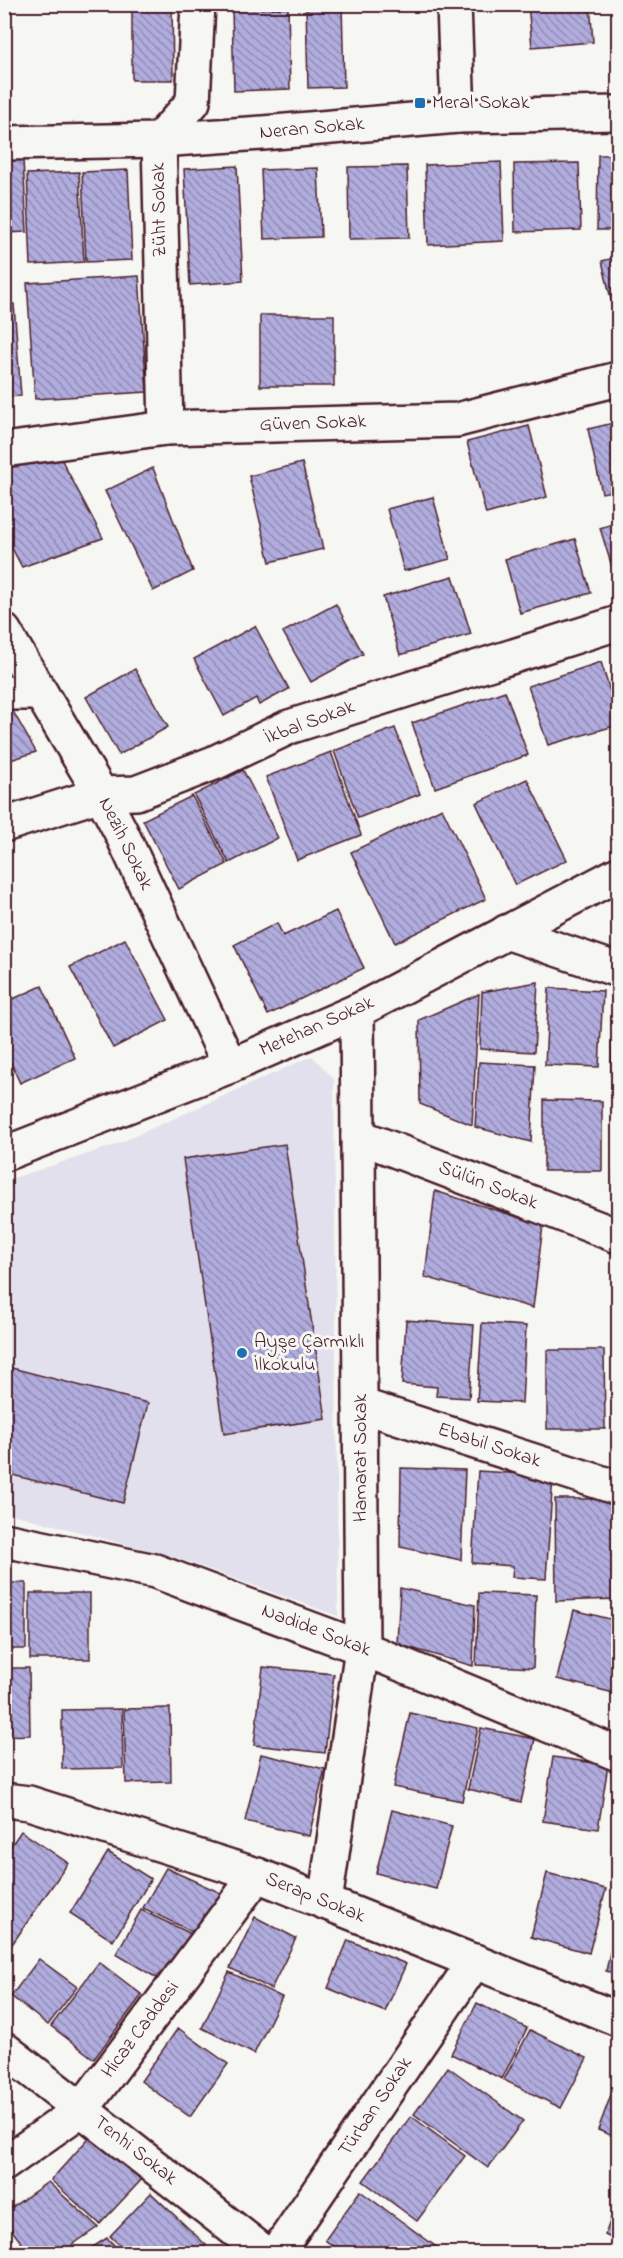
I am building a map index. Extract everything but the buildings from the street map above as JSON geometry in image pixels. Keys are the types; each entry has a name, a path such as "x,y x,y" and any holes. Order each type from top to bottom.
{"street":[{"name":"Züht Sokak","path":"166,428 159,140 193,102 198,4"},
{"path":"454,4 458,116"},
{"name":"Neran Sokak","path":"4,143 159,140 458,116 618,113"},
{"name":"Güven Sokak","path":"4,450 166,428 457,420 618,379"},
{"name":"İkbal Sokak","path":"4,825 101,794 136,793 214,762 289,727 618,623"},
{"name":"Nezih Sokak","path":"4,631 101,794 121,832 230,1066"},
{"path":"4,693 41,693"},
{"name":"Metehan Sokak","path":"4,1154 230,1066 357,1011 618,874"},
{"path":"506,932 618,970"},
{"name":"Hamarat Sokak","path":"324,1902 362,1648 357,1011"},
{"name":"Sülün Sokak","path":"358,1136 618,1236"},
{"name":"Ebabil Sokak","path":"360,1405 618,1488"},
{"name":"Nadide Sokak","path":"4,1539 154,1571 362,1648 618,1754"},
{"name":"Serap Sokak","path":"4,1800 29,1803 257,1875 618,2019"},
{"name":"Hicaz Caddesi","path":"4,2164 82,2109 257,1875"},
{"name":"Türban Sokak","path":"276,2253 475,1961"},
{"name":"Tenhi Sokak","path":"4,2049 266,2253"}],"shaded area":[{"name":"Ayşe Çarmıklı İlkokulu","path":"312,1056 334,1079 338,1616 183,1560 5,1512 4,1181 113,1146"}],"place":[{"name":"Meral Sokak","path":"420,103"},
{"name":"Ayşe Çarmıklı İlkokulu","path":"242,1353"}]}
